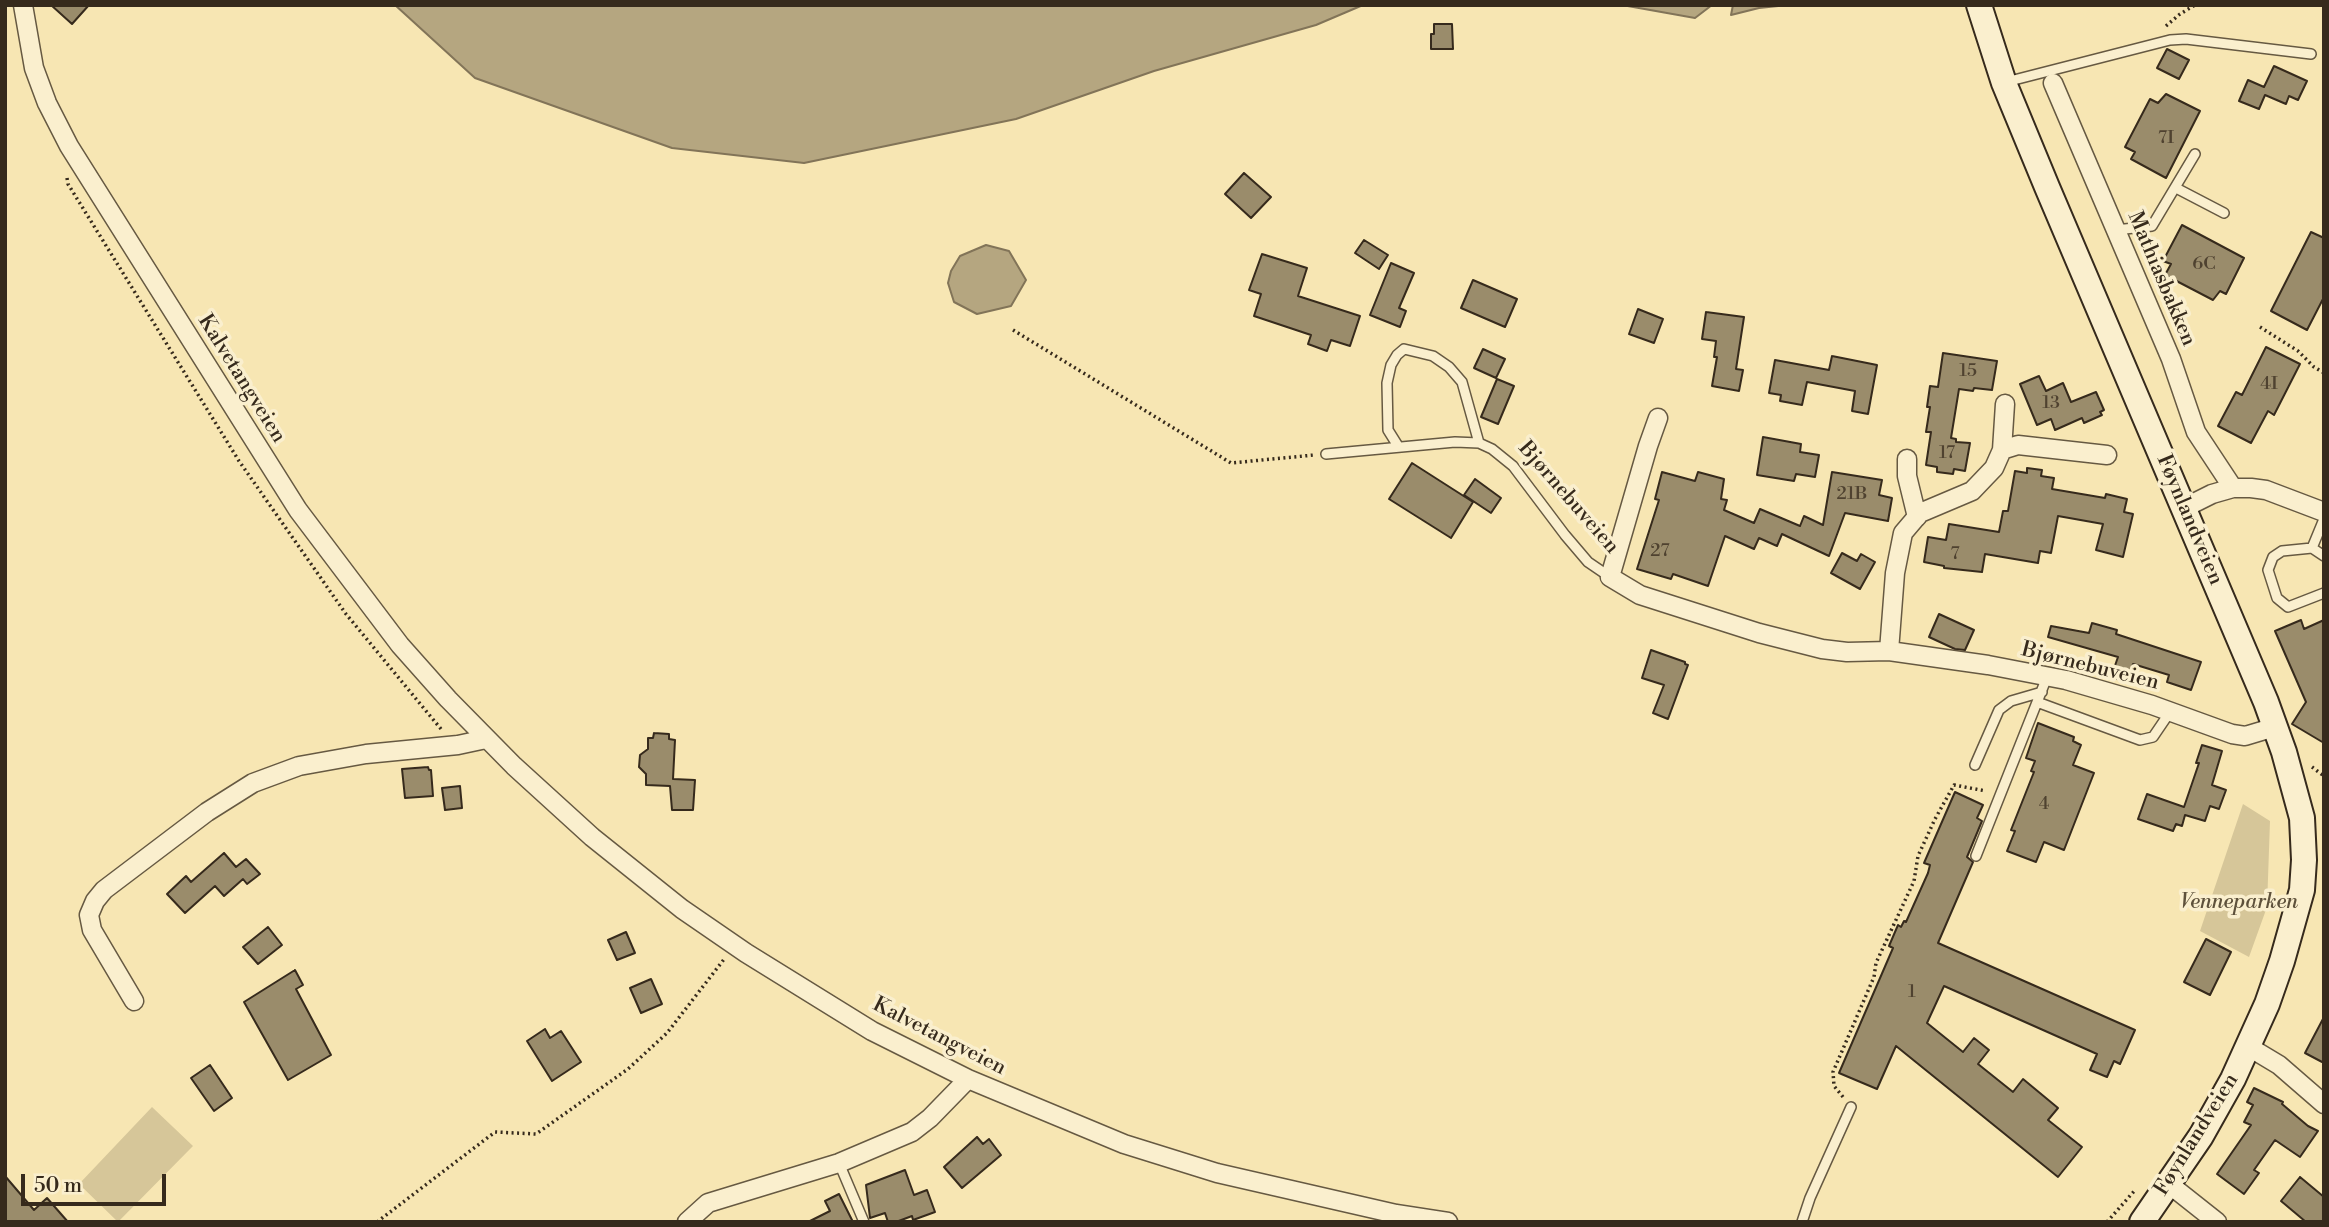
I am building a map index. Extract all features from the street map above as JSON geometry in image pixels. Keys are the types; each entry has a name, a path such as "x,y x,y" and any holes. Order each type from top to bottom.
{"main road":[{"name":"Føynlandveien","path":"1979,5 2004,83 2276,727 2302,818 2302,890 2282,961 2249,1047 2201,1136 2141,1222"}],"street":[{"name":"Kalvetangveien","path":"23,5 34,68 47,103 69,146 298,510 400,645 486,739 592,837 682,909 736,946 873,1031 968,1079 1124,1144 1217,1173 1383,1211 1448,1222"},
{"name":"Mathiasbakken","path":"2053,83 2171,359 2196,432 2233,488"},
{"path":"1889,651 1897,555 1903,533 1920,513 1972,491 1994,468 2002,450 2005,404"},
{"name":"Bjørnebuveien","path":"1658,418 1610,577 1640,595 1759,633 1822,649 1847,652 1889,651 1988,665 2045,684 2170,712 2232,734 2245,736 2276,727"},
{"path":"2002,450 2018,445 2107,455"},
{"path":"1907,459 1907,476 1917,517"},
{"path":"2184,508 2212,494 2233,488 2266,490 2324,512"},
{"path":"134,1001 92,930 89,915 104,890 207,812 253,783 299,766 352,756 458,745 486,739"},
{"path":"2249,1047 2278,1065 2324,1104"},
{"path":"687,1222 708,1203 839,1163 912,1132 930,1118 968,1079"},
{"path":"2169,1184 2217,1222"}],"lane":[{"path":"2004,83 2170,40 2195,40 2311,54"},
{"path":"2116,230 2152,226 2195,154"},
{"path":"2176,188 2224,213"},
{"path":"1326,454 1398,446 1479,443 1462,382 1433,356 1404,349 1391,365 1387,383 1388,430 1398,446"},
{"name":"Bjørnebuveien","path":"1479,443 1492,449 1513,466 1565,536 1588,562 1610,577"},
{"path":"2312,548 2324,519"},
{"path":"2324,556 2312,548 2282,551 2273,557 2268,570 2277,598 2288,607 2324,593"},
{"path":"1976,856 2045,684"},
{"path":"1975,765 1999,710 2045,684"},
{"path":"2037,702 2140,740 2153,737 2170,712"},
{"path":"1802,1222 1851,1107"},
{"path":"839,1163 864,1222"}],"path":[{"path":"2260,327 2298,351 2314,368 2324,373"},
{"path":"1013,330 1231,463 1326,454"},
{"path":"1851,1107 1834,1086 1833,1073 1874,976 1880,953 1914,881 1918,856 1934,819 1954,785 2001,793"},
{"path":"377,1222 495,1132 536,1134 628,1069 667,1033 736,946"},
{"path":"2107,1222 2137,1188"}],"green space":[{"name":"Venneparken","path":"2243,804 2270,821 2267,907 2249,957 2200,931"},
{"path":"152,1107 193,1146 118,1222 79,1184"}],"shaded area":[{"path":"395,5 1363,5 1316,25 1154,71 1016,119 804,163 672,148 475,78"},
{"path":"1622,5 1712,5 1695,18"},
{"path":"1733,5 1788,5 1731,15"},
{"path":"986,245 1009,251 1026,280 1011,306 977,314 954,302 948,283 951,271 960,256"}],"building":[{"path":"51,5 89,5 72,24"},
{"path":"1434,24 1452,24 1453,49 1431,49"},
{"path":"2167,49 2189,60 2179,79 2157,68"},
{"path":"2274,66 2307,81 2298,100 2289,96 2286,104 2265,95 2259,109 2239,101 2248,80 2264,87"},
{"path":"2166,94 2200,111 2166,178 2131,159 2135,152 2125,147 2150,99 2158,103"},
{"path":"1244,173 1271,197 1251,218 1225,194"},
{"path":"2182,225 2244,258 2226,294 2220,291 2213,300 2165,275 2171,264 2163,261"},
{"path":"2311,232 2324,238 2324,297 2307,330 2271,311"},
{"path":"1364,240 1388,255 1379,269 1355,253"},
{"path":"1262,254 1307,268 1298,296 1360,316 1350,346 1331,340 1327,351 1308,344 1311,335 1254,316 1261,294 1249,290"},
{"path":"1391,263 1414,273 1399,308 1406,311 1400,327 1370,315"},
{"path":"1473,280 1517,299 1505,327 1461,308"},
{"path":"1638,309 1663,319 1654,343 1629,334"},
{"path":"1706,312 1744,317 1736,369 1743,370 1739,391 1712,386 1717,357 1714,357 1716,341 1702,339"},
{"path":"2266,347 2300,364 2274,415 2268,411 2251,443 2218,426 2236,392 2242,395"},
{"path":"1483,349 1505,359 1496,378 1474,368"},
{"path":"1943,353 1997,361 1992,390 1959,389 1951,438 1956,439 1956,442 1970,443 1965,471 1954,469 1953,474 1937,472 1937,467 1926,465 1931,432 1926,432 1930,386 1938,387"},
{"path":"1832,356 1877,365 1868,414 1852,411 1855,391 1807,382 1802,405 1780,401 1781,395 1769,393 1775,360 1829,370"},
{"path":"2039,376 2046,391 2063,383 2071,402 2096,392 2104,410 2100,412 2102,415 2084,423 2082,418 2055,430 2051,419 2037,425 2020,384"},
{"path":"1497,379 1514,386 1498,424 1481,417"},
{"path":"1763,437 1801,444 1800,452 1819,455 1815,477 1796,474 1794,481 1757,475"},
{"path":"1412,463 1473,502 1451,538 1389,499"},
{"path":"2027,468 2042,470 2041,476 2054,478 2052,489 2105,498 2106,494 2127,499 2124,512 2133,514 2123,557 2096,550 2103,524 2058,516 2051,553 2040,551 2038,563 1985,554 1982,572 1944,568 1924,562 1928,537 1946,540 1949,524 1999,532 2003,511 2008,511 2015,471 2027,473"},
{"path":"1662,472 1695,481 1698,472 1724,479 1721,499 1727,500 1724,510 1754,523 1760,509 1800,526 1804,516 1823,525 1832,472 1882,480 1879,495 1892,498 1888,521 1845,513 1829,556 1782,534 1777,546 1759,538 1754,549 1725,536 1708,586 1673,574 1671,579 1637,569 1659,500 1655,499"},
{"path":"1475,479 1501,498 1491,513 1464,495"},
{"path":"1842,553 1857,561 1861,554 1875,562 1860,589 1831,573"},
{"path":"1939,614 1974,630 1965,650 1955,649 1929,637"},
{"path":"2301,620 2304,629 2324,620 2324,743 2292,724 2306,702 2275,631"},
{"path":"2092,623 2117,630 2116,634 2201,662 2191,690 2167,682 2169,675 2133,664 2127,682 2111,677 2118,657 2048,637 2051,626 2089,633"},
{"path":"1651,650 1688,665 1668,719 1653,713 1664,685 1642,678"},
{"path":"2038,723 2074,737 2073,741 2081,745 2073,765 2094,773 2064,850 2044,842 2036,862 2007,851 2015,831 2011,830 2034,772 2031,771 2035,761 2026,758"},
{"path":"654,733 669,734 669,739 675,740 673,779 695,780 693,810 672,810 670,786 646,785 646,774 639,767 640,755 648,749 648,738 653,738"},
{"path":"2202,745 2222,751 2212,785 2226,790 2219,809 2210,806 2205,821 2185,815 2182,826 2176,824 2173,831 2138,819 2147,794 2184,807 2199,763 2196,763"},
{"path":"428,767 431,770 433,796 405,798 402,769"},
{"path":"460,786 462,808 445,810 442,788"},
{"path":"1955,792 1983,805 1977,818 1982,821 1967,857 1973,862 1938,943 2135,1030 2120,1064 2114,1061 2107,1077 2090,1070 2097,1054 1944,986 1927,1023 1963,1052 1974,1038 1989,1050 1978,1064 2013,1092 2023,1079 2058,1108 2048,1120 2082,1147 2058,1177 1896,1046 1877,1089 1839,1073 1893,948 1889,946 1898,925 1901,927 1904,921 1906,922 1928,873 1930,865 1924,863"},
{"path":"224,853 236,867 246,859 260,874 247,884 243,879 224,896 215,886 185,913 167,894 186,876 191,882"},
{"path":"268,927 282,945 258,964 243,947"},
{"path":"626,932 635,953 617,960 608,940"},
{"path":"2206,939 2231,952 2210,995 2184,982"},
{"path":"295,970 303,985 296,989 331,1055 288,1080 244,1002"},
{"path":"651,979 662,1004 641,1013 630,988"},
{"path":"2324,1017 2324,1063 2305,1053"},
{"path":"545,1029 550,1038 561,1031 581,1062 552,1081 527,1041"},
{"path":"210,1065 232,1098 214,1111 191,1078"},
{"path":"2254,1088 2283,1102 2282,1104 2308,1126 2318,1131 2300,1157 2275,1140 2254,1170 2259,1173 2244,1194 2217,1174 2251,1125 2244,1122 2253,1105 2247,1102"},
{"path":"977,1137 983,1144 989,1139 1001,1155 962,1188 944,1167"},
{"path":"905,1170 914,1195 927,1190 935,1212 913,1220 912,1216 896,1222 888,1222 885,1213 870,1218 866,1185"},
{"path":"5,1176 34,1210 47,1198 68,1222 5,1222"},
{"path":"2300,1177 2324,1197 2324,1222 2306,1222 2281,1201"},
{"path":"839,1194 853,1222 808,1222 830,1211 825,1201"}]}
